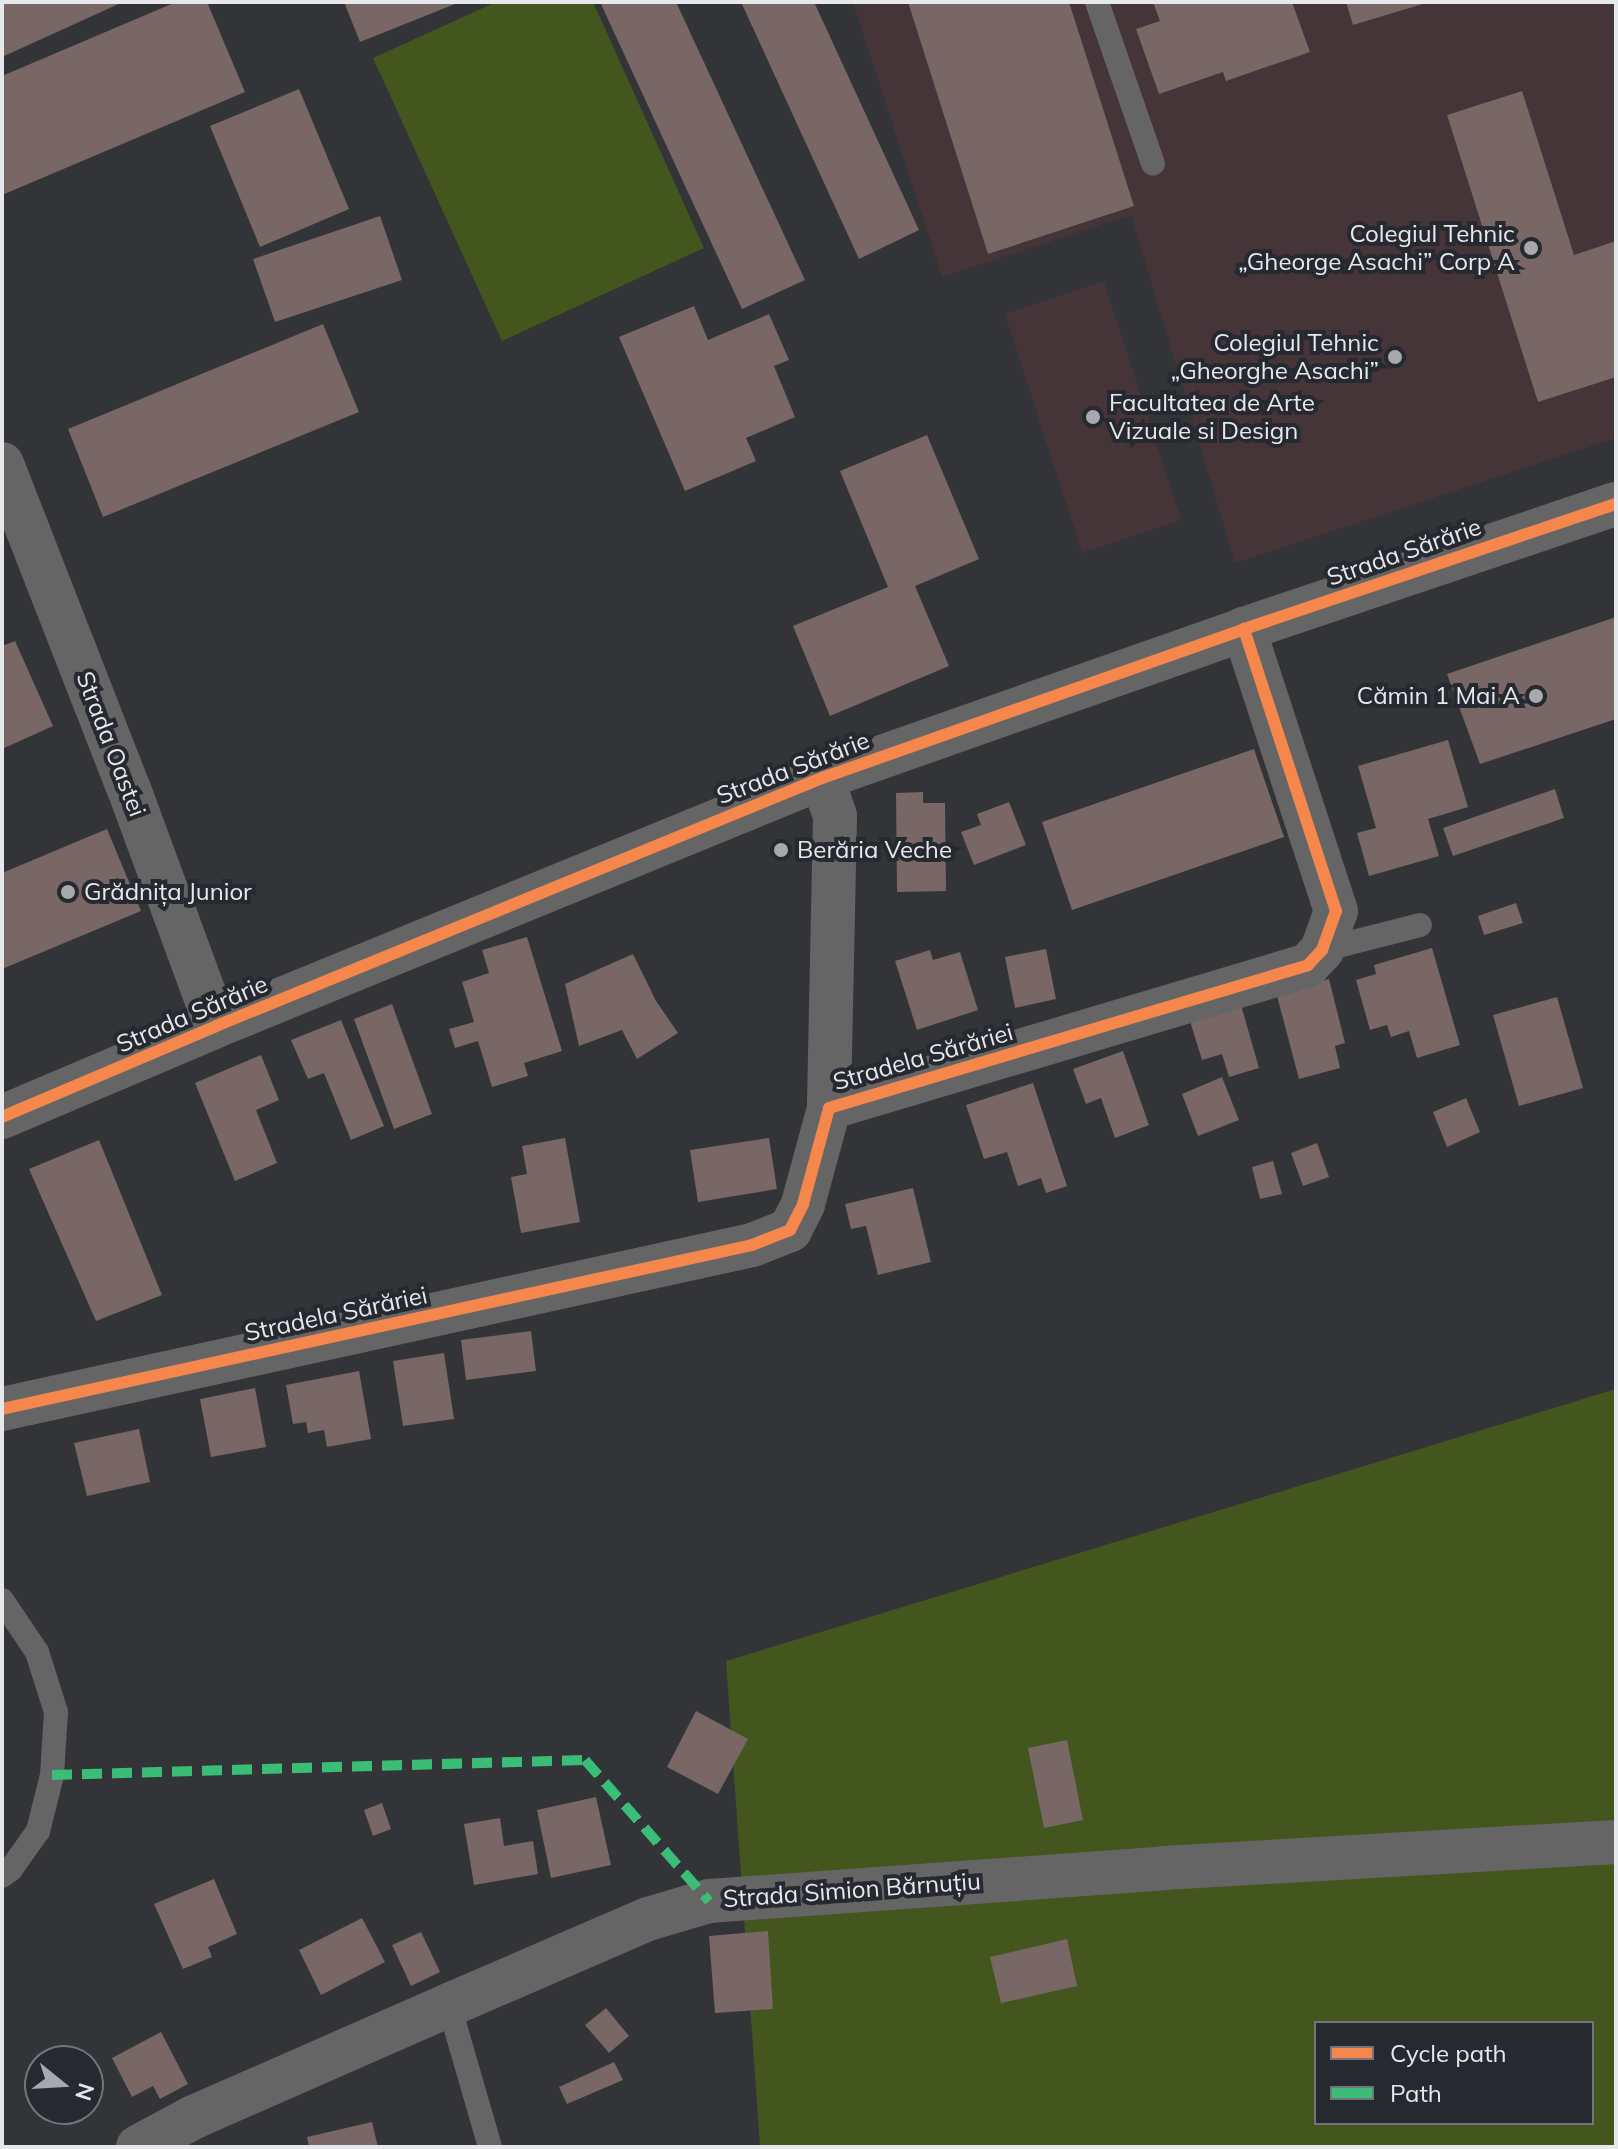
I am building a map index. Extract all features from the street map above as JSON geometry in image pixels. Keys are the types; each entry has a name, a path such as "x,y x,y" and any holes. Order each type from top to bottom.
{"street":[{"name":"Strada Oastei","path":"2,464 129,789 216,1026"},
{"name":"Strada Sărărie","path":"2,1117 822,778 1244,629 1616,504"},
{"path":"1244,629 1336,911 1322,950"},
{"name":"Stradela Sărăriei","path":"2,1409 752,1245 790,1230 803,1204 829,1108 835,816 822,778"},
{"name":"Stradela Sărăriei","path":"829,1108 1277,976 1308,965 1322,950"},
{"name":"Strada Simion Bărnuțiu","path":"138,2147 194,2117 648,1919 709,1901 1148,1869 1616,1842"}],"lane":[{"path":"1097,2 1153,164"},
{"path":"1322,950 1420,925"},
{"path":"2,1600 37,1652 56,1712 52,1775 38,1831 11,1869 2,1876"},
{"path":"449,2005 490,2147"}],"shaded area":[{"name":"Colegiul Tehnic „Gheorghe Asachi”","path":"853,2 1616,2 1616,438 1235,563 1131,215 942,277"},
{"name":"Facultatea de Arte Vizuale si Design","path":"1104,281 1181,520 1082,553 1005,314"}],"green space":[{"path":"496,2 593,2 704,248 502,341 373,58"},
{"path":"1616,1389 1616,2147 760,2147 726,1661"}],"building":[{"path":"2,2 123,2 2,57"},
{"path":"176,2 207,2 245,92 2,195 2,76"},
{"path":"344,2 460,2 360,42"},
{"path":"600,2 676,2 805,280 742,309"},
{"path":"741,2 814,2 919,230 859,259"},
{"path":"908,2 1069,2 1134,206 988,254"},
{"path":"1153,2 1292,2 1310,52 1226,81 1223,72 1159,94 1136,29 1160,21"},
{"path":"1346,2 1426,2 1426,3 1353,25"},
{"path":"299,89 349,209 260,247 210,126"},
{"name":"Colegiul Tehnic „Gheorge Asachi” Corp A","path":"1522,91 1574,255 1616,241 1616,377 1538,402 1447,115"},
{"path":"380,216 402,280 275,322 253,259"},
{"path":"694,306 708,340 769,314 789,360 774,366 795,417 746,438 756,461 685,491 619,337"},
{"path":"323,324 359,412 103,517 68,429"},
{"path":"927,435 979,559 915,586 949,666 830,716 793,626 888,587 840,471"},
{"name":"Cămin 1 Mai A","path":"1616,617 1616,719 1480,764 1447,674"},
{"path":"15,641 53,726 2,749 2,646"},
{"path":"1448,740 1468,807 1428,819 1439,856 1369,876 1357,833 1376,828 1358,766"},
{"path":"1254,749 1284,837 1072,910 1042,822"},
{"path":"1555,789 1564,818 1453,856 1443,828"},
{"path":"923,792 923,803 945,803 946,891 897,892 896,793"},
{"path":"1009,802 1026,845 974,865 961,832 981,825 977,814"},
{"name":"Grădnița Junior","path":"107,829 141,911 2,969 2,873"},
{"path":"1516,903 1523,923 1484,935 1478,916"},
{"path":"527,937 562,1051 524,1063 528,1076 492,1087 478,1041 455,1048 449,1029 474,1022 462,982 489,973 482,950"},
{"path":"1432,948 1460,1045 1417,1058 1409,1031 1391,1037 1387,1025 1370,1030 1356,980 1376,974 1374,965"},
{"path":"1046,949 1056,999 1015,1008 1005,957"},
{"path":"930,950 933,960 960,952 978,1010 917,1030 895,961"},
{"path":"633,954 656,1001 678,1033 637,1059 622,1030 579,1046 565,984"},
{"path":"1329,979 1345,1043 1335,1046 1340,1068 1299,1079 1276,992"},
{"path":"1557,997 1583,1088 1519,1106 1493,1015"},
{"path":"392,1004 432,1114 394,1129 354,1019"},
{"path":"1241,1005 1259,1068 1229,1077 1222,1054 1202,1060 1190,1021"},
{"path":"341,1020 384,1126 351,1140 324,1073 308,1079 291,1040"},
{"path":"1123,1051 1149,1125 1115,1138 1101,1098 1086,1104 1073,1069"},
{"path":"261,1055 279,1100 256,1110 277,1163 235,1181 195,1083"},
{"path":"1222,1077 1239,1120 1198,1136 1182,1094"},
{"path":"1033,1083 1067,1186 1046,1193 1041,1178 1018,1186 1007,1152 984,1159 966,1105"},
{"path":"1466,1098 1480,1132 1447,1147 1433,1112"},
{"path":"565,1138 580,1222 521,1233 511,1177 527,1174 522,1146"},
{"path":"769,1138 777,1189 698,1202 690,1150"},
{"path":"99,1140 162,1295 96,1321 29,1169"},
{"path":"1317,1143 1329,1177 1303,1186 1291,1153"},
{"path":"1273,1161 1282,1194 1260,1199 1252,1167"},
{"path":"913,1188 931,1262 878,1275 866,1226 851,1229 845,1204"},
{"path":"531,1331 536,1371 466,1380 461,1340"},
{"path":"444,1353 454,1419 403,1426 393,1361"},
{"path":"359,1371 371,1439 327,1447 324,1430 308,1433 306,1422 293,1424 286,1385"},
{"path":"255,1388 266,1447 211,1457 200,1399"},
{"path":"139,1429 150,1482 87,1496 74,1443"},
{"path":"696,1711 748,1739 718,1794 667,1767"},
{"path":"1067,1740 1083,1820 1044,1828 1028,1748"},
{"path":"596,1797 611,1865 551,1878 537,1810"},
{"path":"382,1803 391,1829 373,1836 364,1810"},
{"path":"500,1818 504,1846 533,1841 538,1874 474,1885 464,1824"},
{"path":"214,1879 237,1934 208,1947 212,1957 183,1969 154,1904"},
{"path":"362,1918 385,1962 321,1995 299,1950"},
{"path":"768,1931 773,2009 715,2013 709,1936"},
{"path":"421,1932 440,1972 411,1986 392,1945"},
{"path":"1067,1939 1077,1986 1001,2003 990,1957"},
{"path":"606,2008 629,2036 609,2053 585,2025"},
{"path":"161,2032 188,2084 160,2099 153,2086 132,2097 112,2058"},
{"path":"614,2062 623,2080 567,2104 559,2087"},
{"path":"372,2122 378,2147 309,2147 307,2137"}],"marked path":[{"path":"52,1775 585,1760 709,1901"}],"cycle path":[{"path":"2,1117 822,778 1244,629 1616,504"},
{"path":"2,1409 752,1245 790,1230 803,1204 829,1108 1308,965 1322,950 1336,911 1244,629"}],"place":[{"name":"Colegiul Tehnic „Gheorge Asachi” Corp A","path":"1531,248"},
{"name":"Colegiul Tehnic „Gheorghe Asachi”","path":"1395,357"},
{"name":"Facultatea de Arte Vizuale si Design","path":"1093,417"},
{"name":"Cămin 1 Mai A","path":"1536,696"},
{"name":"Berăria Veche","path":"781,850"},
{"name":"Grădnița Junior","path":"68,892"}]}
